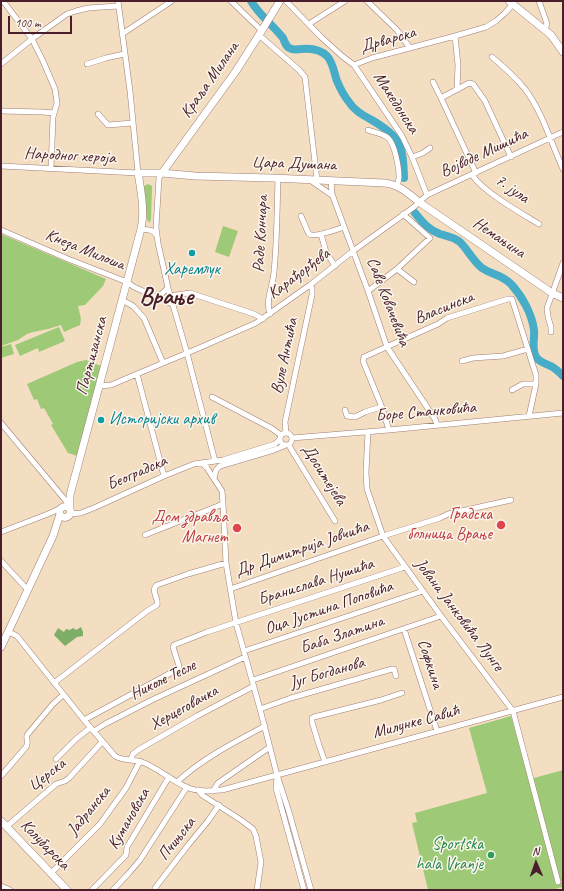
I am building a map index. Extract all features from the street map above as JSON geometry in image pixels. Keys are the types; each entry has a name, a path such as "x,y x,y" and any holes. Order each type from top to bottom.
{"main road":[{"name":"Краља Милана","path":"162,174 236,71 280,1"},
{"path":"511,3 551,35 563,52"},
{"name":"Цара Душана","path":"138,173 389,183 397,186 418,202"},
{"name":"Партизанска","path":"1,648 65,509 100,386 142,226 142,208 138,173"},
{"name":"Немањина","path":"418,202 552,293 563,298"},
{"name":"Колубарска","path":"1,821 67,890"}],"street":[{"path":"3,1 32,40 55,89 57,103 52,117 51,169"},
{"path":"122,34 172,1"},
{"path":"231,1 299,70 305,78 314,180 333,196"},
{"name":"Дрварска","path":"286,1 342,56 354,65 372,58 486,27 505,13 511,3"},
{"path":"309,24 345,1"},
{"path":"367,1 397,30 410,48"},
{"path":"539,1 546,21 544,29"},
{"path":"1,64 56,21 71,12 118,3 138,173"},
{"path":"455,36 458,65 457,90"},
{"path":"87,64 124,54"},
{"path":"492,57 516,78 525,90 537,110 563,169"},
{"name":"Македонска","path":"354,65 402,136 427,195"},
{"path":"433,82 474,174"},
{"path":"441,98 469,83 473,84 488,108 511,157"},
{"path":"1,110 54,113"},
{"path":"98,114 108,125 133,123"},
{"path":"368,130 380,133 391,142 394,149 398,170 399,179 397,186"},
{"name":"Војводе Мишића","path":"418,202 427,195 563,132"},
{"name":"Македонска","path":"412,157 430,148"},
{"name":"Народног хероја","path":"1,166 138,173"},
{"path":"162,174 159,178 154,229 157,236 172,304 187,353 215,461"},
{"name":"7. јула","path":"474,174 481,184 500,199 539,224"},
{"name":"Раде Кончара","path":"270,314 268,303 274,274 278,178"},
{"name":"Саве Ковачевића","path":"331,180 331,190 368,291 386,347 435,419 437,425"},
{"name":"Карађорђева","path":"100,386 111,385 256,323 310,285 353,251 414,207 418,202"},
{"path":"368,291 397,269 430,238 404,214"},
{"path":"301,216 310,235 321,234 344,227"},
{"path":"142,226 154,229"},
{"name":"Кнеза Милоша","path":"1,230 68,259 127,282 134,287 172,304"},
{"path":"321,234 326,252 335,266"},
{"path":"551,332 547,308 563,263"},
{"path":"397,269 414,282"},
{"name":"Вуле Антића","path":"282,435 312,295 312,288 310,285"},
{"path":"158,297 168,288"},
{"path":"170,296 190,293 263,318"},
{"name":"Власинска","path":"382,407 363,359 364,357 438,324 447,318 512,299 528,349"},
{"path":"122,300 133,306 144,318 163,363"},
{"path":"462,361 474,358 503,356 528,349 536,375 536,384 529,416"},
{"path":"137,374 164,476"},
{"path":"512,390 523,384 536,384"},
{"path":"212,397 282,435 289,433 292,438 292,442 287,445 220,466 216,470 214,478"},
{"path":"345,410 347,416 352,417 382,407 388,430"},
{"name":"Боре Станковића","path":"292,438 563,413"},
{"path":"1,423 65,509"},
{"name":"Јована Јанковића Лунге","path":"368,432 366,472 367,489 383,536 441,616 513,710"},
{"path":"282,435 282,444 287,445"},
{"name":"Београдска","path":"1,532 52,513 56,510 65,509 81,513 194,464 215,461 275,444 282,435"},
{"name":"Доситејева","path":"287,445 291,449 335,521"},
{"path":"202,463 208,468 222,491 226,563 236,623 265,726 277,776 289,812 311,890"},
{"name":"Др Димитрија Јовчића","path":"230,589 448,514 510,500"},
{"path":"145,535 223,504"},
{"path":"1,561 27,589"},
{"path":"54,683 157,605 158,601 154,589 157,585 226,563"},
{"name":"Бранислава Нушића","path":"84,720 178,669 179,666 172,647 174,645 207,632 405,566"},
{"name":"Оца Јустина Поповића","path":"245,654 423,591"},
{"name":"Баба Златина","path":"253,683 441,616"},
{"name":"Софкина","path":"404,629 437,731"},
{"path":"9,632 17,636 63,695 102,742 117,757 148,764 177,782 198,790 202,795 253,829 256,836 261,862 257,890"},
{"name":"Николе Тесле","path":"56,759 76,739 92,730 245,654"},
{"name":"Југ Богданова","path":"260,709 291,698 392,669 395,670 396,676"},
{"name":"Херцеговачка","path":"131,759 133,754 138,750 253,683"},
{"path":"325,762 312,718 402,693"},
{"path":"1,776 26,747 28,743 27,735 53,704 63,695"},
{"name":"Милунке Савић","path":"198,790 222,790 277,776 563,697"},
{"path":"513,710 558,882"},
{"path":"177,782 210,758 265,726"},
{"name":"Церска","path":"6,827 56,784 69,778 102,742"},
{"path":"213,790 218,783 270,747"},
{"name":"Јадранска","path":"51,873 100,824 126,788 140,761"},
{"path":"276,788 277,776"},
{"name":"Кумановска","path":"92,890 126,855 127,847 169,777"},
{"path":"263,779 272,782 276,788 304,890"},
{"path":"113,890 140,860 187,787"},
{"name":"Пчињска","path":"155,888 219,805"},
{"path":"283,814 289,812"},
{"path":"1,886 10,890"}],"green space":[{"path":"148,184 152,186 151,220 149,223 147,219 144,188 144,186"},
{"path":"223,226 238,231 229,257 215,252"},
{"path":"1,234 106,279 103,286 85,305 78,306 81,319 80,325 64,332 61,325 33,332 18,340 1,346"},
{"path":"59,327 65,341 39,352 38,348 20,356 15,345"},
{"path":"11,344 14,354 1,358 1,347"},
{"path":"86,360 104,367 81,457 68,453 51,425 53,424 44,408 41,409 37,399 34,400 27,384 77,362"},
{"path":"81,627 83,636 77,637 65,646 54,635 58,628 64,632 66,629 70,630 73,628 76,630"},
{"name":"Sportska hala Vranje","path":"511,716 529,781 534,778 563,770 563,887 551,890 428,890 412,823 417,822 415,813 487,793 469,728"}],"waterway":[{"path":"251,1 258,11 283,38 288,47 294,49 315,50 321,52 329,58 339,86 351,105 361,114 388,131 398,142 401,149 404,178"},
{"path":"415,213 423,223 432,230 460,242 482,268 504,278 511,284 523,300 529,312 534,330 533,347 536,357 554,368 563,376"}],"place":[{"name":"Харемлук","path":"192,253"},
{"name":"Историјски архив","path":"101,420"},
{"name":"Градска болница Врање","path":"501,525"},
{"name":"Дом здравља Магнет","path":"237,528"},
{"name":"Sportska hala Vranje","path":"491,855"}],"district":[{"name":"Врање","path":"166,297"}]}
